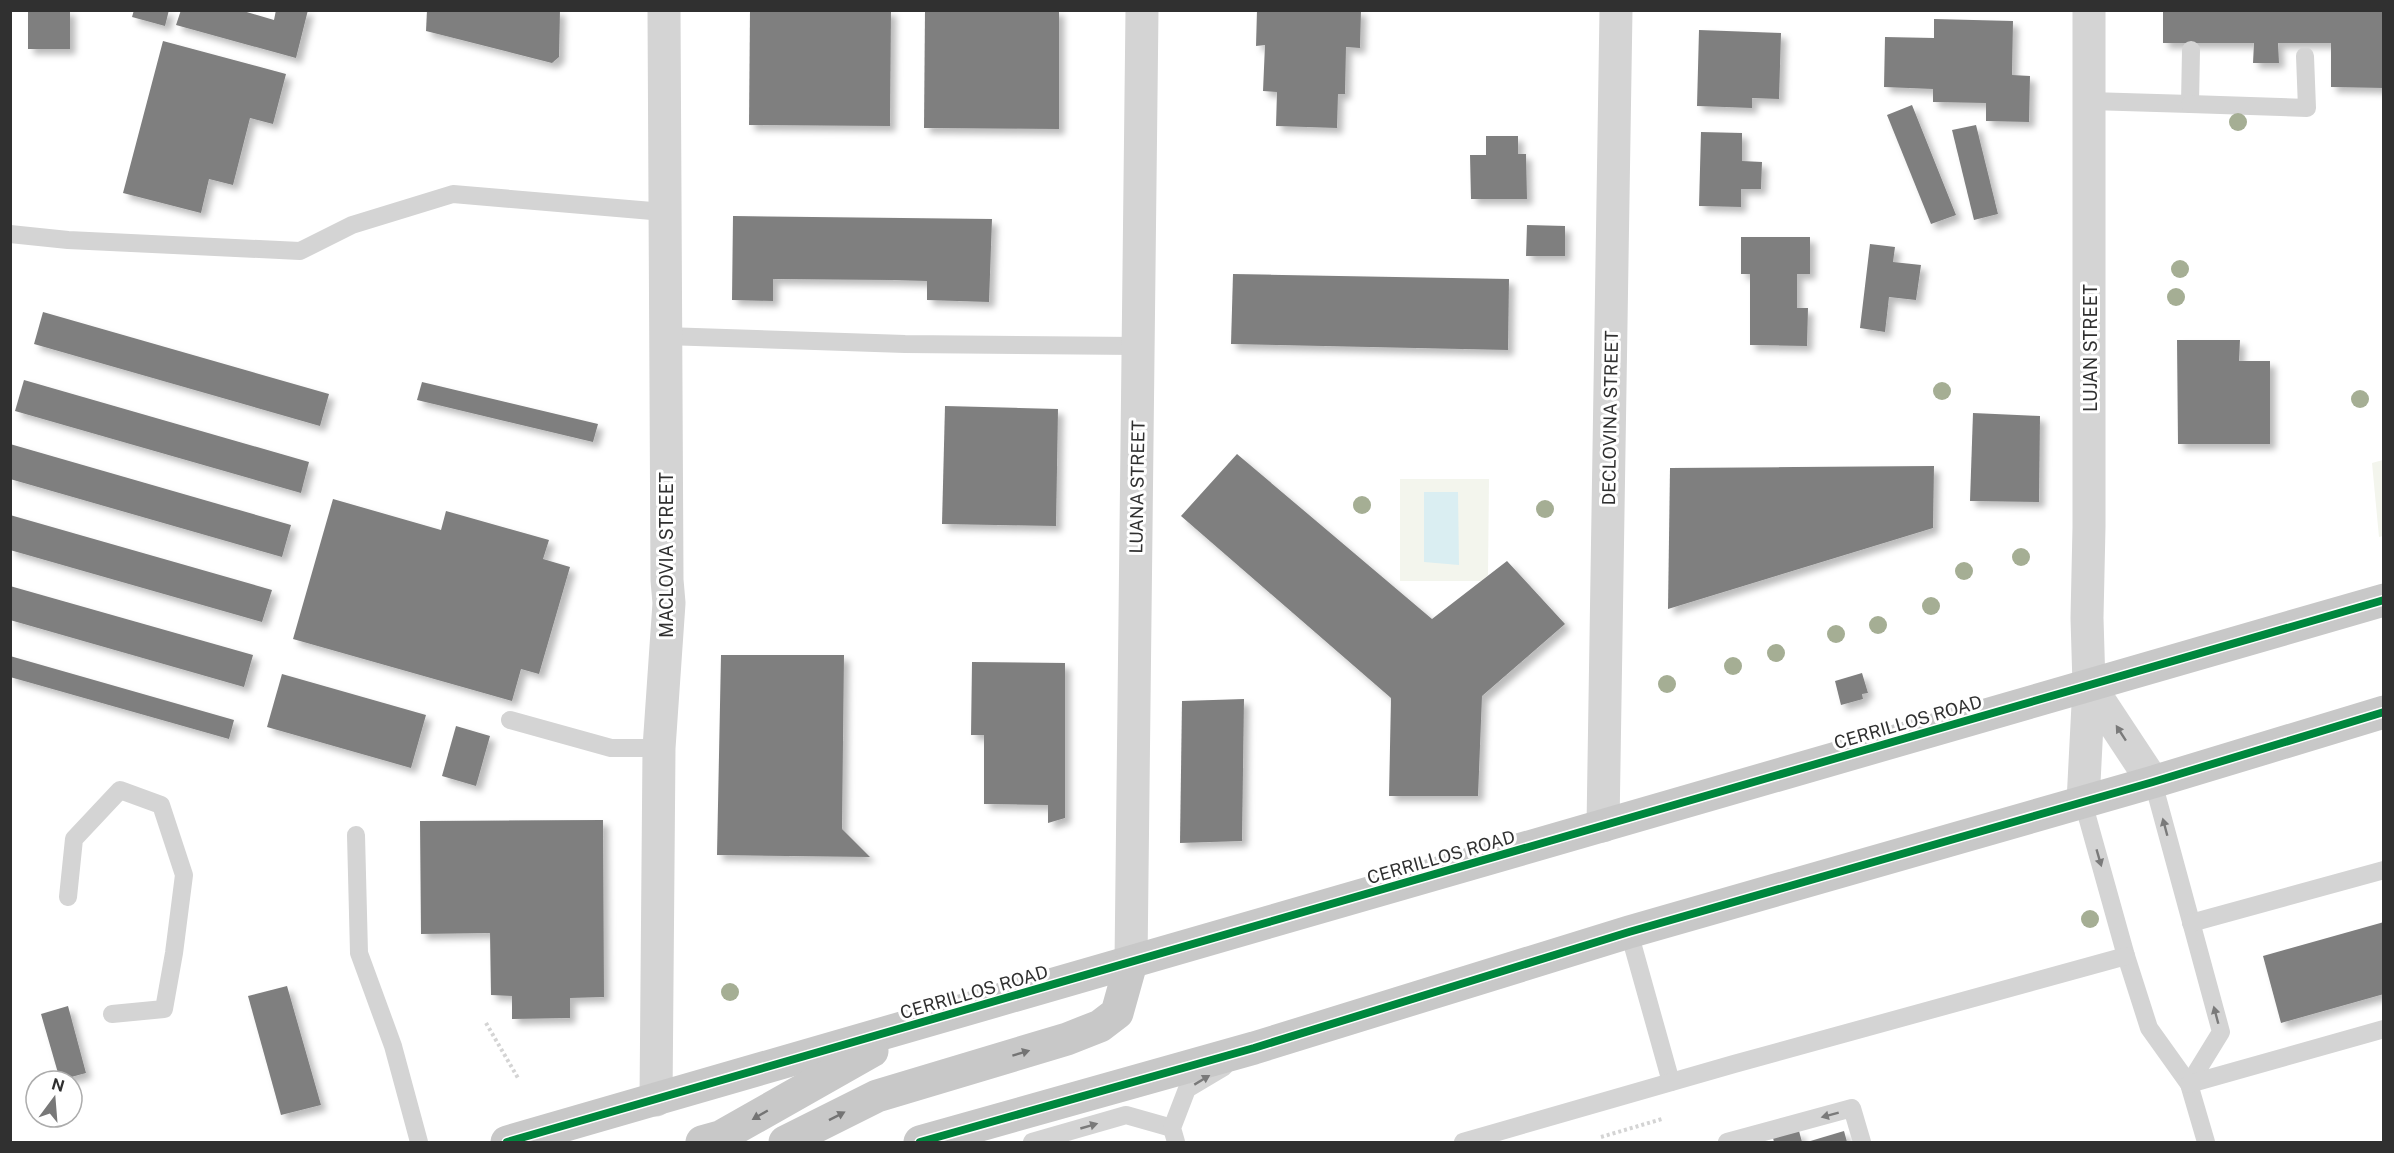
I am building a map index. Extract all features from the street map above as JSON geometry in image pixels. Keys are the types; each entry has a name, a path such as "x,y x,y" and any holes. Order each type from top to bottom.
{"main road":[{"name":"CERRILLOS ROAD","path":"507,1143 2384,600"},
{"path":"920,1143 1254,1048 1629,932 2153,782 2384,712"},
{"path":"785,1143 877,1096 1067,1039 1100,1026 1116,1013 1131,963"},
{"path":"702,1143 720,1137 920,1024"}],"street":[{"name":"MACLOVIA STREET","path":"656,1100 659,748 669,603 667,580 664,10"},
{"name":"LUANA STREET","path":"1131,963 1142,10"},
{"name":"DECLOVINA STREET","path":"1603,826 1616,10"},
{"name":"LUJAN STREET","path":"2083,802 2090,685 2087,618 2090,527 2089,10"},
{"path":"2090,685 2153,782"}],"lane":[{"path":"2190,104 2191,50"},
{"path":"2090,101 2307,108 2305,56"},
{"path":"10,234 68,240 300,251 352,225 453,194 664,212"},
{"path":"665,336 905,344 1138,346"},
{"path":"510,720 611,748 659,748"},
{"path":"2153,782 2221,1032 2188,1084"},
{"path":"68,897 74,839 120,790 161,805 184,875 164,1009 112,1014"},
{"path":"2083,802 2126,956 2149,1028 2188,1084 2206,1143"},
{"path":"356,835 359,953 393,1046 419,1143"},
{"path":"2191,923 2384,870"},
{"path":"1629,932 1671,1082"},
{"path":"1463,1143 1671,1082 2126,956"},
{"path":"2188,1084 2384,1029"},
{"path":"1032,1143 1126,1115 1174,1135 1187,1089 1254,1048"},
{"path":"1726,1143 1852,1108 1862,1143"}],"path":[{"path":"486,1023 518,1078"},
{"path":"1601,1137 1662,1119"}],"shaded area":[{"path":"2383,460 2383,536 2379,537 2372,463"},
{"path":"1400,479 1489,479 1488,575 1481,581 1400,581"},
{"path":"1424,492 1458,492 1459,565 1424,562"}],"building":[{"path":"28,10 70,10 70,49 28,49"},
{"path":"134,10 169,10 165,26 132,17"},
{"path":"181,10 240,10 274,20 276,10 308,10 296,58 176,25"},
{"path":"427,10 560,10 559,57 552,63 426,31"},
{"path":"750,10 891,10 890,126 749,125"},
{"path":"925,10 1059,10 1059,129 924,128"},
{"path":"1257,10 1361,10 1360,48 1346,47 1345,94 1338,94 1337,128 1276,126 1277,92 1263,91 1265,45 1256,46"},
{"path":"2163,10 2384,10 2384,88 2331,87 2331,43 2278,43 2279,63 2253,63 2254,43 2163,43"},
{"path":"1934,19 2013,21 2012,75 2030,76 2029,122 1986,121 1986,103 1933,102 1933,89 1884,87 1885,37 1934,38"},
{"path":"1699,30 1781,33 1779,99 1752,98 1752,108 1697,106"},
{"path":"163,41 286,74 273,124 250,118 233,185 209,179 201,213 123,193"},
{"path":"1912,105 1956,215 1931,224 1887,115"},
{"path":"1976,125 1998,214 1974,220 1952,130"},
{"path":"1701,132 1742,133 1742,161 1762,162 1761,189 1741,189 1741,207 1699,206"},
{"path":"1486,136 1518,136 1518,154 1526,154 1527,199 1471,199 1470,155 1486,155"},
{"path":"733,216 992,219 989,302 927,300 927,281 773,279 773,301 732,300"},
{"path":"1527,225 1565,226 1565,256 1526,256"},
{"path":"1741,237 1810,237 1810,274 1797,274 1797,308 1808,308 1807,346 1750,345 1750,274 1741,274"},
{"path":"1870,244 1895,247 1893,262 1921,265 1916,300 1889,297 1885,332 1860,328"},
{"path":"1233,274 1509,279 1508,350 1231,344"},
{"path":"43,312 329,394 320,426 34,344"},
{"path":"2177,340 2240,340 2239,361 2270,361 2270,444 2178,444"},
{"path":"24,380 309,462 301,493 15,411"},
{"path":"422,382 598,424 593,442 417,400"},
{"path":"945,406 1058,409 1056,526 942,524"},
{"path":"1973,413 2040,416 2039,502 1970,501"},
{"path":"10,444 291,525 282,557 10,479"},
{"path":"1237,454 1432,619 1507,561 1565,624 1482,696 1478,796 1389,796 1391,698 1181,516"},
{"path":"1934,466 1933,528 1668,609 1670,468"},
{"path":"333,499 441,530 446,511 549,540 543,559 570,567 539,674 521,669 512,701 293,639"},
{"path":"10,515 272,590 262,622 10,550"},
{"path":"10,586 253,655 244,687 10,620"},
{"path":"721,655 844,655 842,829 870,857 717,855"},
{"path":"10,656 234,720 229,739 10,677"},
{"path":"972,662 1065,663 1065,818 1048,823 1048,805 984,804 984,735 971,735"},
{"path":"1862,673 1868,693 1862,694 1863,699 1841,705 1835,681"},
{"path":"282,674 426,715 411,768 267,727"},
{"path":"1244,699 1242,841 1180,843 1182,701"},
{"path":"456,726 490,736 476,786 442,776"},
{"path":"603,820 604,997 570,998 570,1018 512,1019 512,996 491,995 490,933 421,934 420,821"},
{"path":"2384,922 2384,994 2281,1023 2263,956"},
{"path":"287,986 321,1105 281,1115 248,996"},
{"path":"68,1006 86,1073 84,1074 84,1069 57,1069 41,1014"},
{"path":"1799,1131 1802,1142 1774,1142 1773,1138"},
{"path":"1844,1131 1847,1142 1807,1142"}],"cycle path":[{"path":"507,1142 2384,600"},
{"path":"920,1142 1254,1048 1629,932 2153,782 2384,712"}]}
